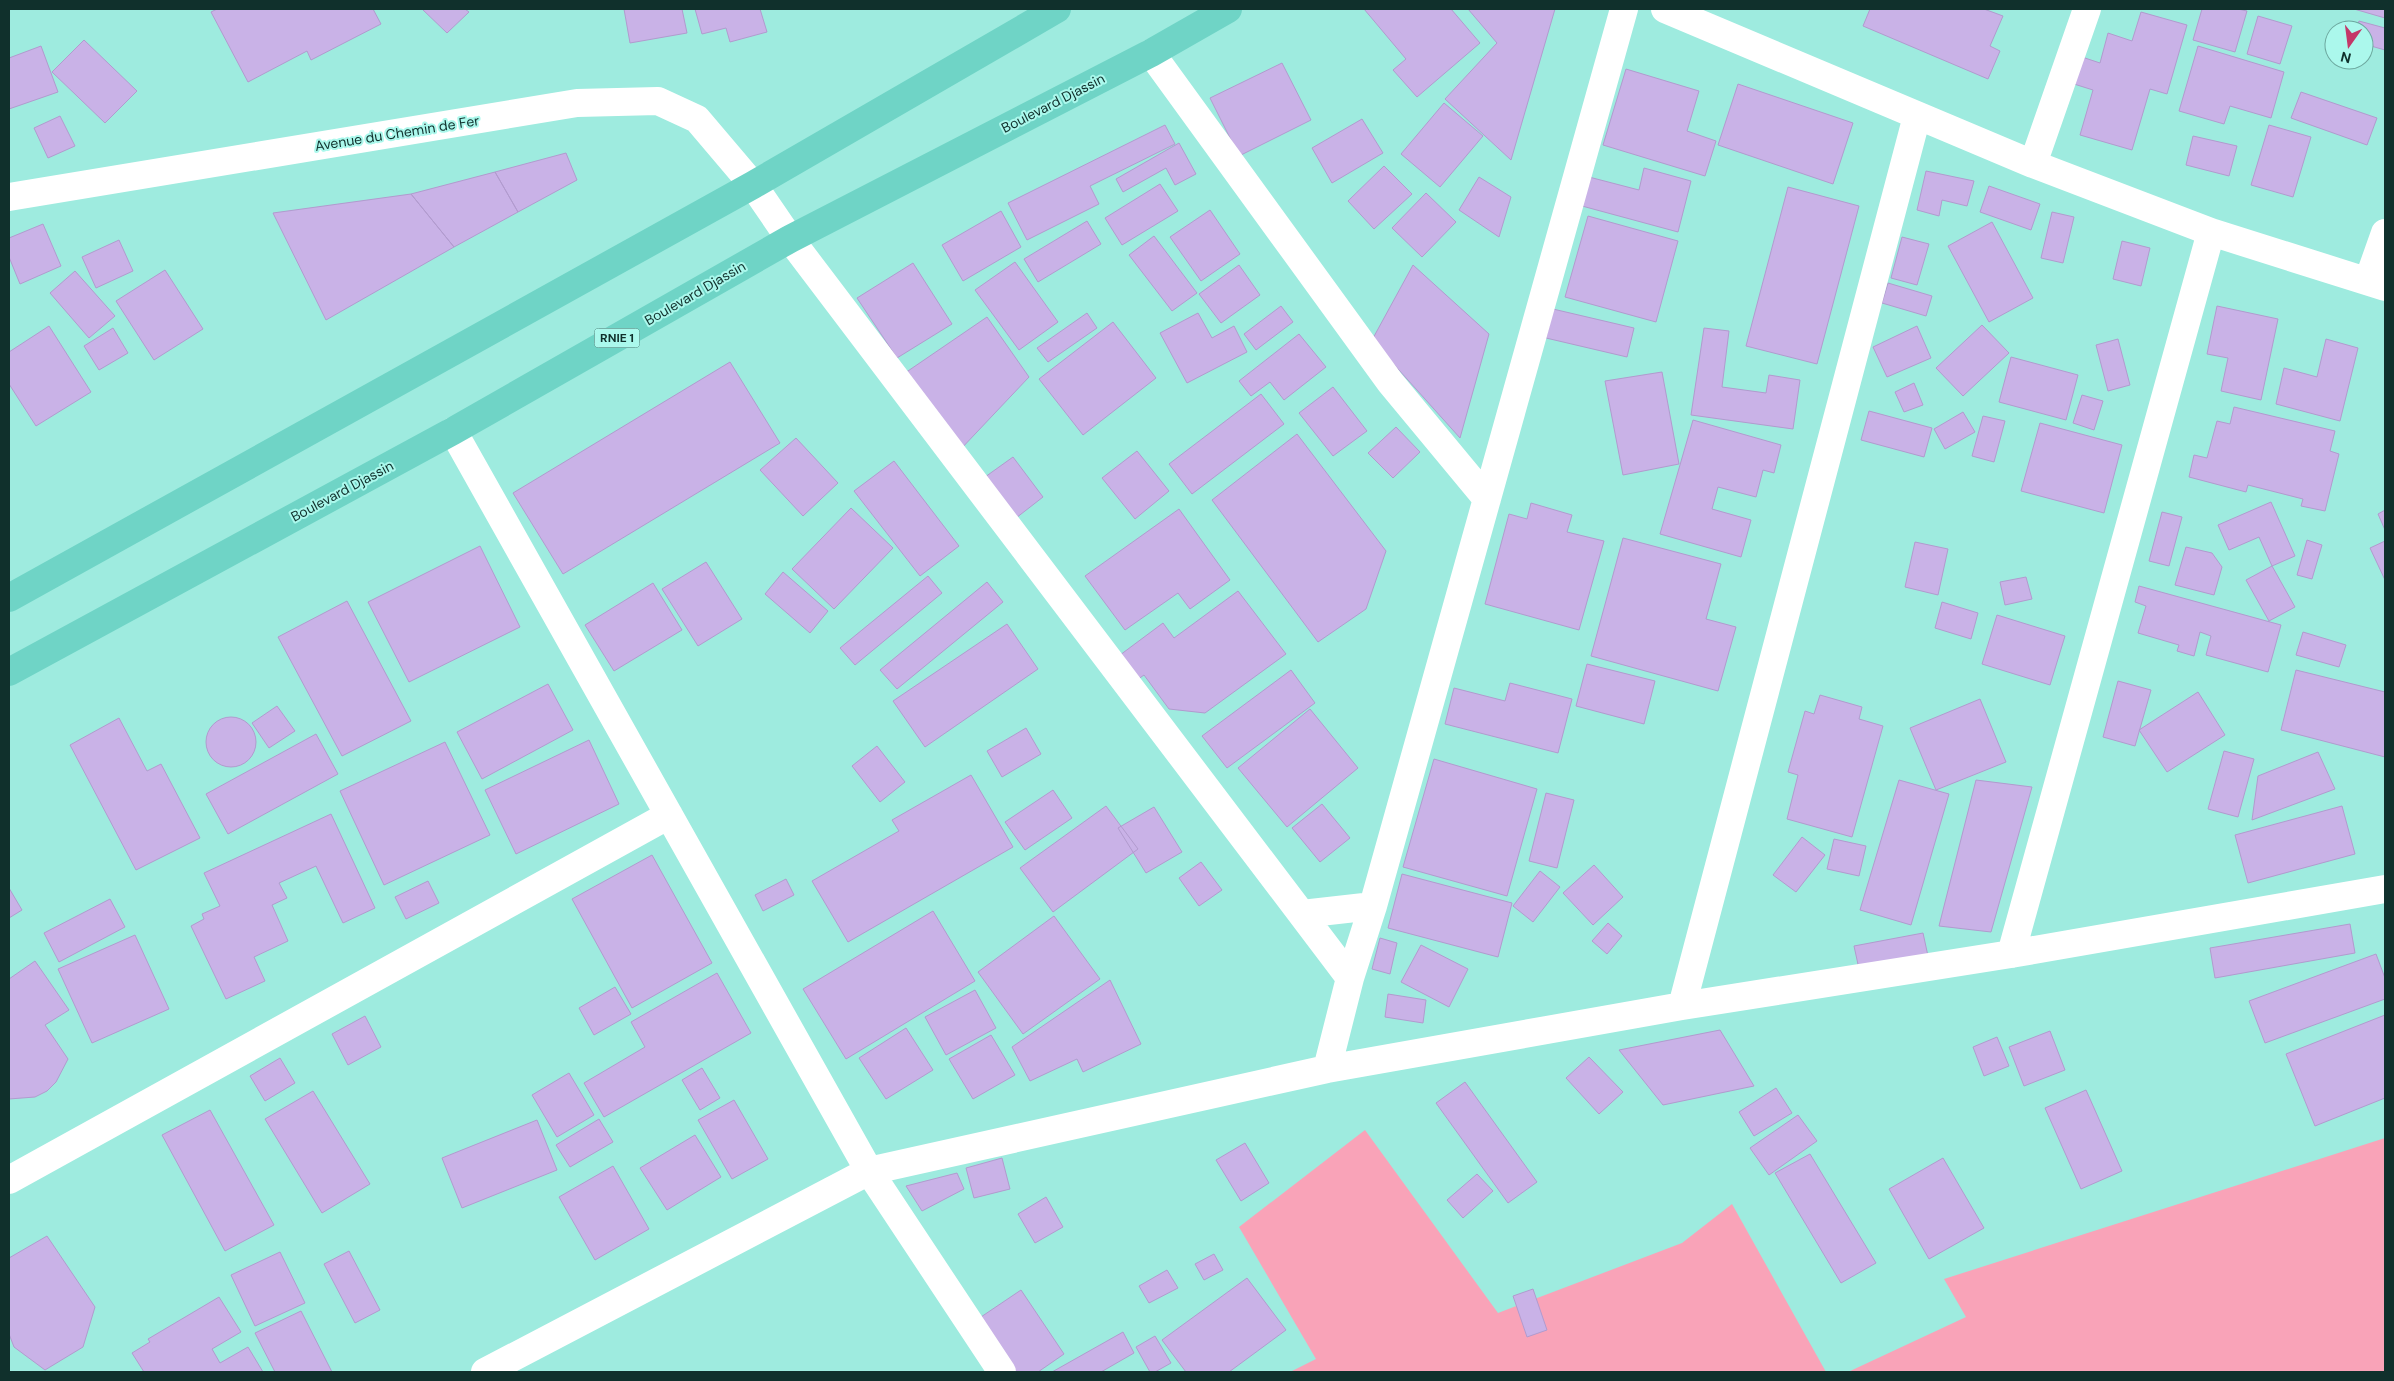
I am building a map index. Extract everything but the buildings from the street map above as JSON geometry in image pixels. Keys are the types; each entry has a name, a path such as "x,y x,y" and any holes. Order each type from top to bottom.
{"highway":[{"path":"9,598 753,185 1057,9"},
{"name":"Boulevard Djassin","path":"9,672 453,431 790,239 1151,53 1228,9"}],"street":[{"path":"1327,1069 1350,978 1373,906 1624,9"},
{"path":"1665,9 2033,164 2211,232 2376,284 2385,234"},
{"path":"2033,164 2087,9"},
{"path":"1151,53 1390,382 1487,499"},
{"name":"Avenue du Chemin de Fer","path":"9,197 577,103 658,101 697,119 753,185 790,239 1350,978"},
{"path":"1682,1006 1917,116"},
{"path":"2011,954 2211,232"},
{"path":"453,431 869,1171 1002,1372"},
{"path":"9,1180 669,815"},
{"path":"485,1372 869,1171 1327,1069 1682,1006 2011,954 2385,889"},
{"path":"1302,914 1373,906"}],"shaded area":[{"path":"1365,1130 1498,1313 1682,1243 1732,1204 1826,1372 1290,1372 1316,1359 1239,1227"},
{"path":"2385,1138 2385,1372 1848,1372 1966,1317 1944,1279"}]}
